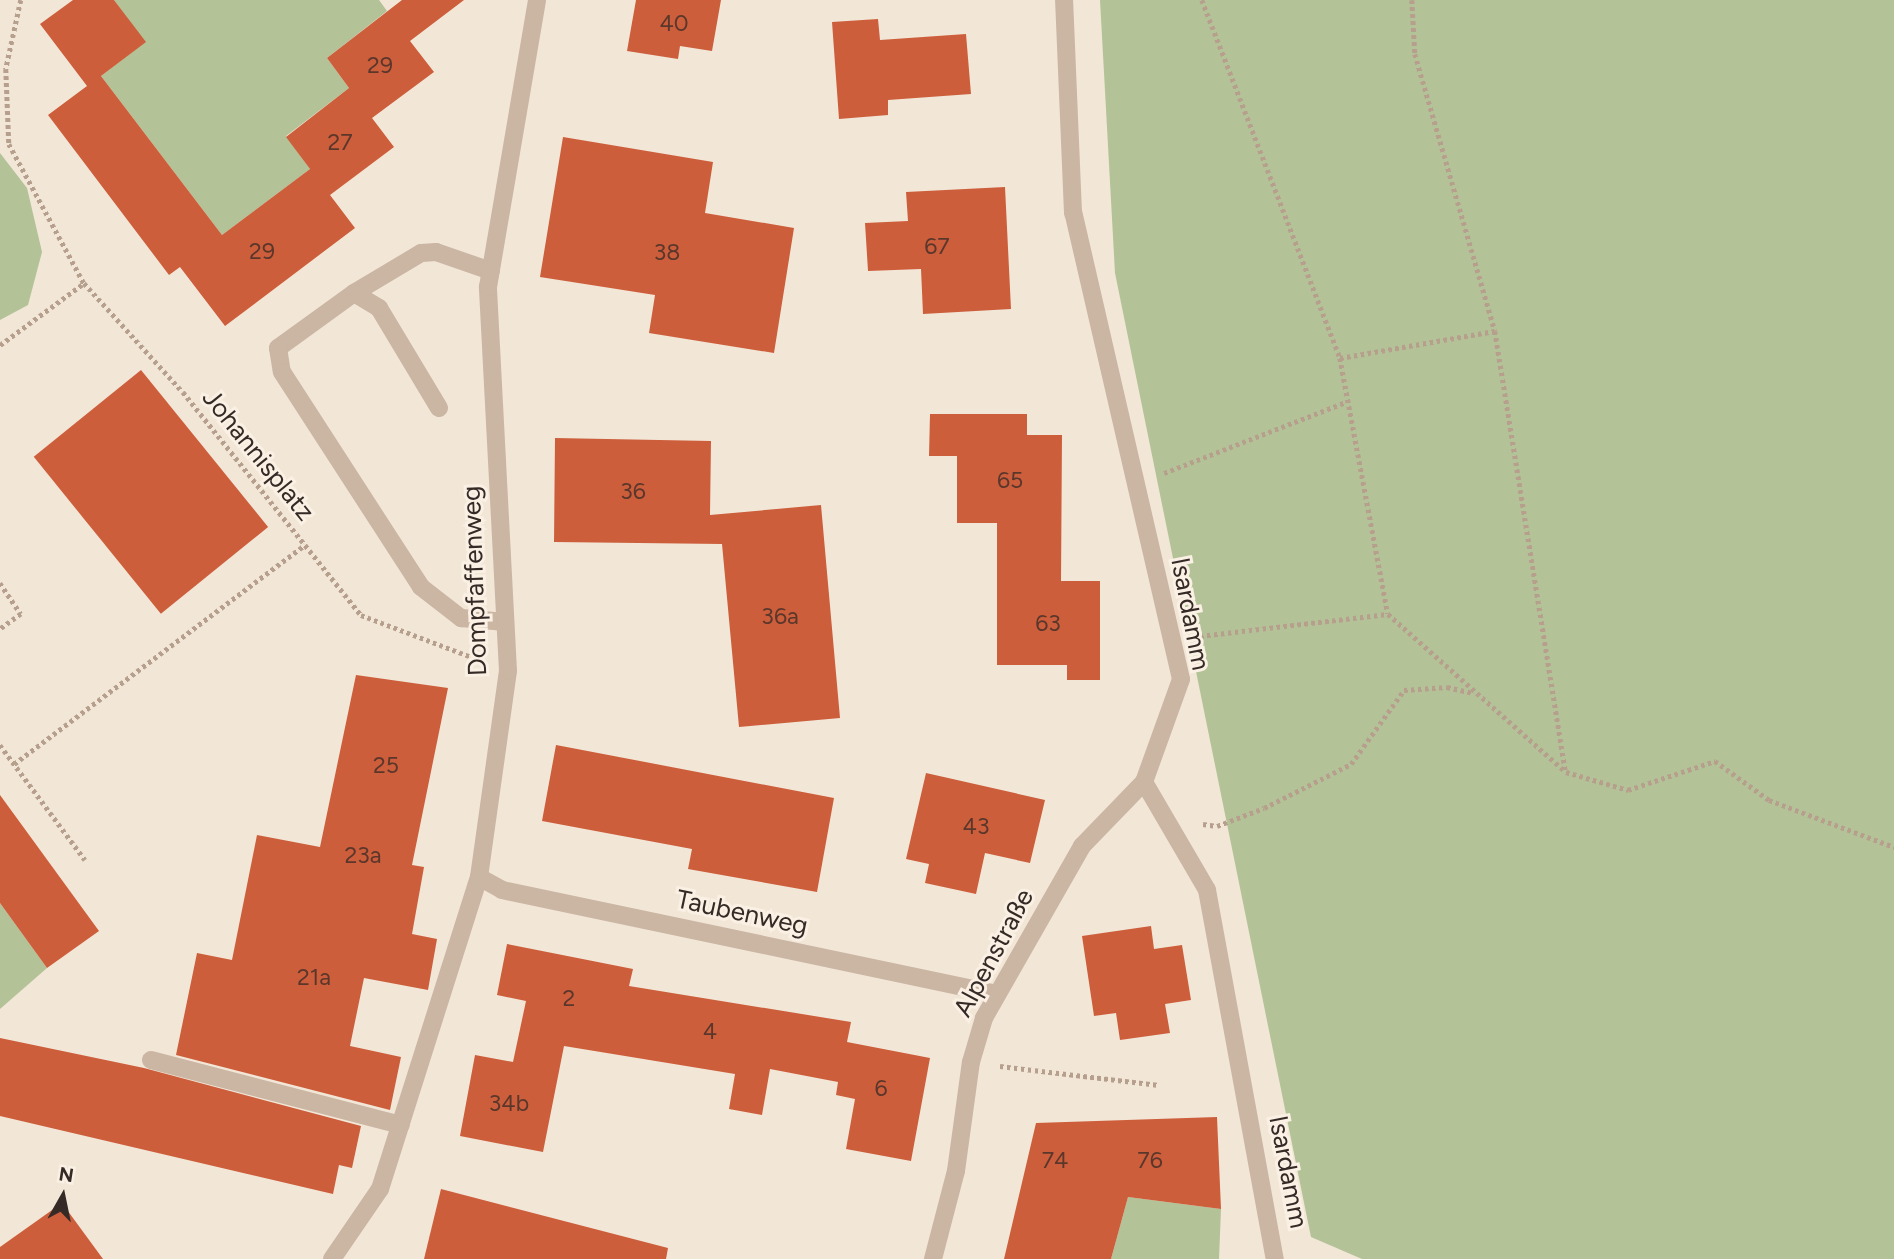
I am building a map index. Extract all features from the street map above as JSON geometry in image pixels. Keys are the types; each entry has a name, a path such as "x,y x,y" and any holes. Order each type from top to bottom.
{"street":[{"name":"Dompfaffenweg","path":"332,1259 380,1189 480,877 508,671 491,271 537,0"},
{"name":"Isardamm","path":"1064,0 1073,213 1181,678 1144,782 1207,891 1275,1259"},
{"path":"491,271 436,252 421,253 354,293 278,348 282,372 421,587 461,618 505,622"},
{"path":"354,293 379,308 439,408"},
{"name":"Alpenstraße","path":"933,1259 956,1171 971,1062 997,994 1082,846 1144,782"},
{"name":"Taubenweg","path":"480,877 502,890 997,994"},
{"path":"151,1060 401,1125"}],"path":[{"name":"Johannisplatz","path":"20,0 6,69 9,144 84,284 183,392 361,615 508,671"},
{"path":"1202,0 1340,358 1346,402 1388,614 1566,772 1628,790 1715,761 1769,800 1894,846"},
{"path":"1412,0 1415,54 1495,331 1566,772"},
{"path":"0,73 6,69"},
{"path":"0,345 84,284"},
{"path":"1340,358 1495,331"},
{"path":"1135,484 1346,402"},
{"path":"14,764 305,545"},
{"path":"0,583 21,614 0,629"},
{"path":"1171,639 1388,614"},
{"path":"1167,822 1217,826 1351,764 1404,690 1447,687 1477,693"},
{"path":"0,745 85,860"},
{"path":"971,1062 1159,1085"}],"green space":[{"path":"114,0 379,0 387,11 327,58 349,88 286,136 310,169 222,235 101,76 145,42"},
{"path":"1100,0 1894,0 1894,1259 1362,1259 1311,1237 1115,273"},
{"path":"0,153 27,188 42,252 28,305 0,320"},
{"path":"0,903 47,968 0,1009"},
{"path":"1128,1197 1221,1209 1219,1259 1111,1259"}],"building":[{"path":"73,0 114,0 146,42 101,76 222,235 310,169 286,137 349,88 327,58 402,0 464,0 410,41 434,72 372,118 394,147 330,195 355,228 225,326 180,267 169,275 48,115 87,86 40,24"},
{"path":"636,0 721,0 712,51 680,46 678,59 627,51"},
{"path":"878,19 880,40 966,34 971,94 888,100 888,115 839,119 832,22"},
{"path":"563,137 713,162 705,213 794,228 774,353 649,333 655,295 540,277"},
{"path":"1005,187 1011,309 923,314 921,269 868,271 865,223 908,221 906,192"},
{"path":"141,370 268,527 161,614 34,457"},
{"path":"930,414 1027,414 1027,435 1062,435 1061,581 1100,581 1100,680 1067,680 1067,665 997,665 997,523 957,523 957,456 929,456"},
{"path":"555,438 711,441 710,515 821,505 840,718 739,727 722,544 554,542"},
{"path":"356,675 448,688 412,865 424,867 412,934 437,939 428,990 364,978 350,1046 401,1057 390,1110 176,1055 197,953 232,960 257,835 320,847"},
{"path":"556,745 834,798 817,892 688,869 692,849 542,821"},
{"path":"926,773 1045,800 1030,863 985,853 976,894 925,883 929,864 906,859"},
{"path":"0,795 99,931 47,968 0,903"},
{"path":"1151,926 1154,949 1182,945 1191,1000 1165,1004 1170,1033 1120,1040 1116,1013 1094,1016 1082,936"},
{"path":"507,944 633,969 629,986 851,1022 847,1042 930,1058 911,1161 846,1149 855,1099 836,1095 838,1082 770,1069 762,1115 729,1109 735,1074 564,1046 543,1152 460,1136 475,1055 513,1062 526,1001 497,995"},
{"path":"0,1038 144,1068 361,1126 352,1168 339,1165 333,1194 0,1116"},
{"path":"1217,1117 1221,1209 1128,1197 1111,1259 1004,1259 1036,1123"},
{"path":"441,1189 668,1248 666,1259 424,1259"},
{"path":"62,1203 103,1259 0,1259 0,1247"}]}
